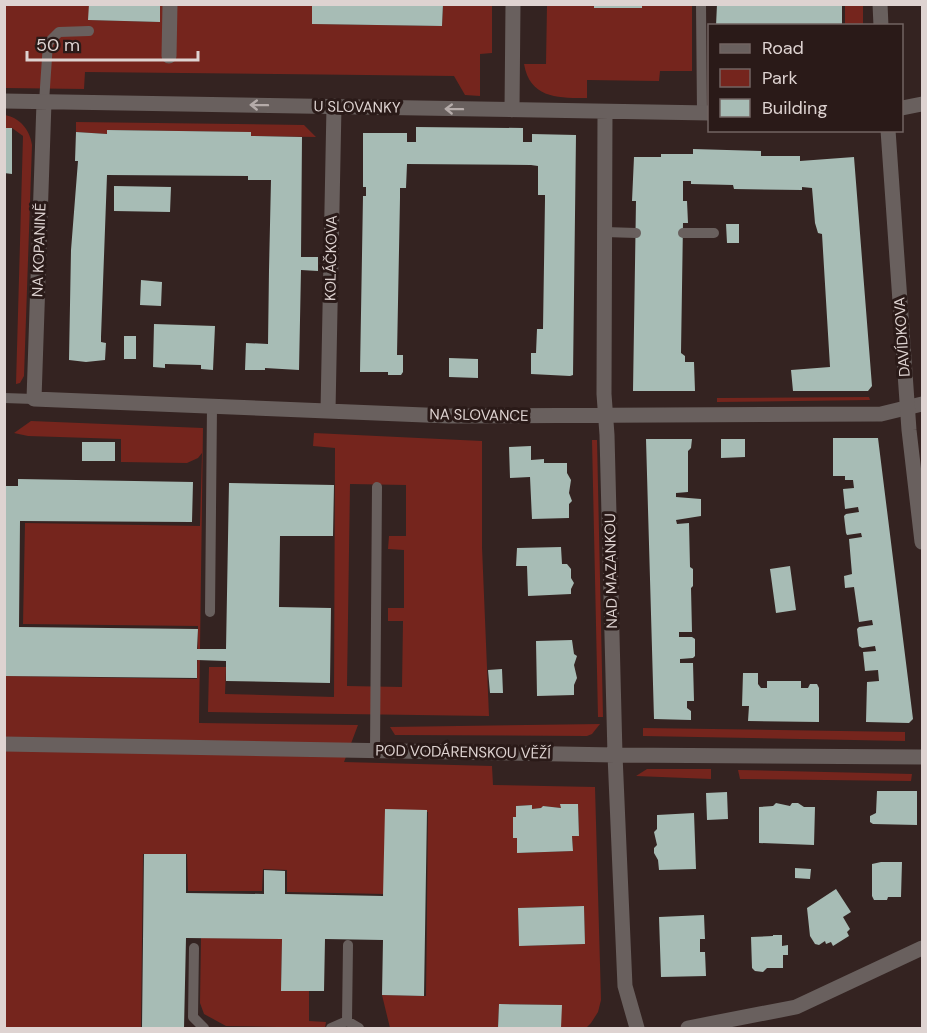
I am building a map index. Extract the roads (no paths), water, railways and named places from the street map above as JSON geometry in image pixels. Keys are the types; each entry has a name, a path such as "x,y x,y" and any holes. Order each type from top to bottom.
{"street":[{"path":"169,56 170,4"},
{"path":"513,4 513,110"},
{"path":"880,4 881,24"},
{"name":"U SLOVANKY","path":"4,101 706,113"},
{"name":"NA KOPANINĚ","path":"34,399 44,102"},
{"path":"903,108 922,104"},
{"name":"KOLÁČKOVA","path":"328,411 334,106"},
{"name":"NAD MAZANKOU","path":"606,112 604,394 615,755 625,986 637,1029"},
{"name":"DAVÍDKOVA","path":"888,132 907,409 922,542"},
{"name":"NA SLOVANCE","path":"34,399 449,416 880,414 922,404"},
{"name":"POD VODÁRENSKOU VĚŽÍ","path":"4,744 615,755 922,757"},
{"path":"688,1029 796,1007 922,948"}],"lane":[{"path":"701,4 705,49 706,113"},
{"path":"44,102 48,43 59,32 89,31"},
{"path":"606,232 636,233"},
{"path":"683,233 714,233"},
{"path":"4,398 34,399"},
{"path":"210,612 212,407"},
{"path":"375,750 377,487"},
{"path":"347,1021 348,945"},
{"path":"195,948 193,1017 204,1029"},
{"path":"331,1029 347,1021"},
{"path":"347,1021 359,1029"}]}
